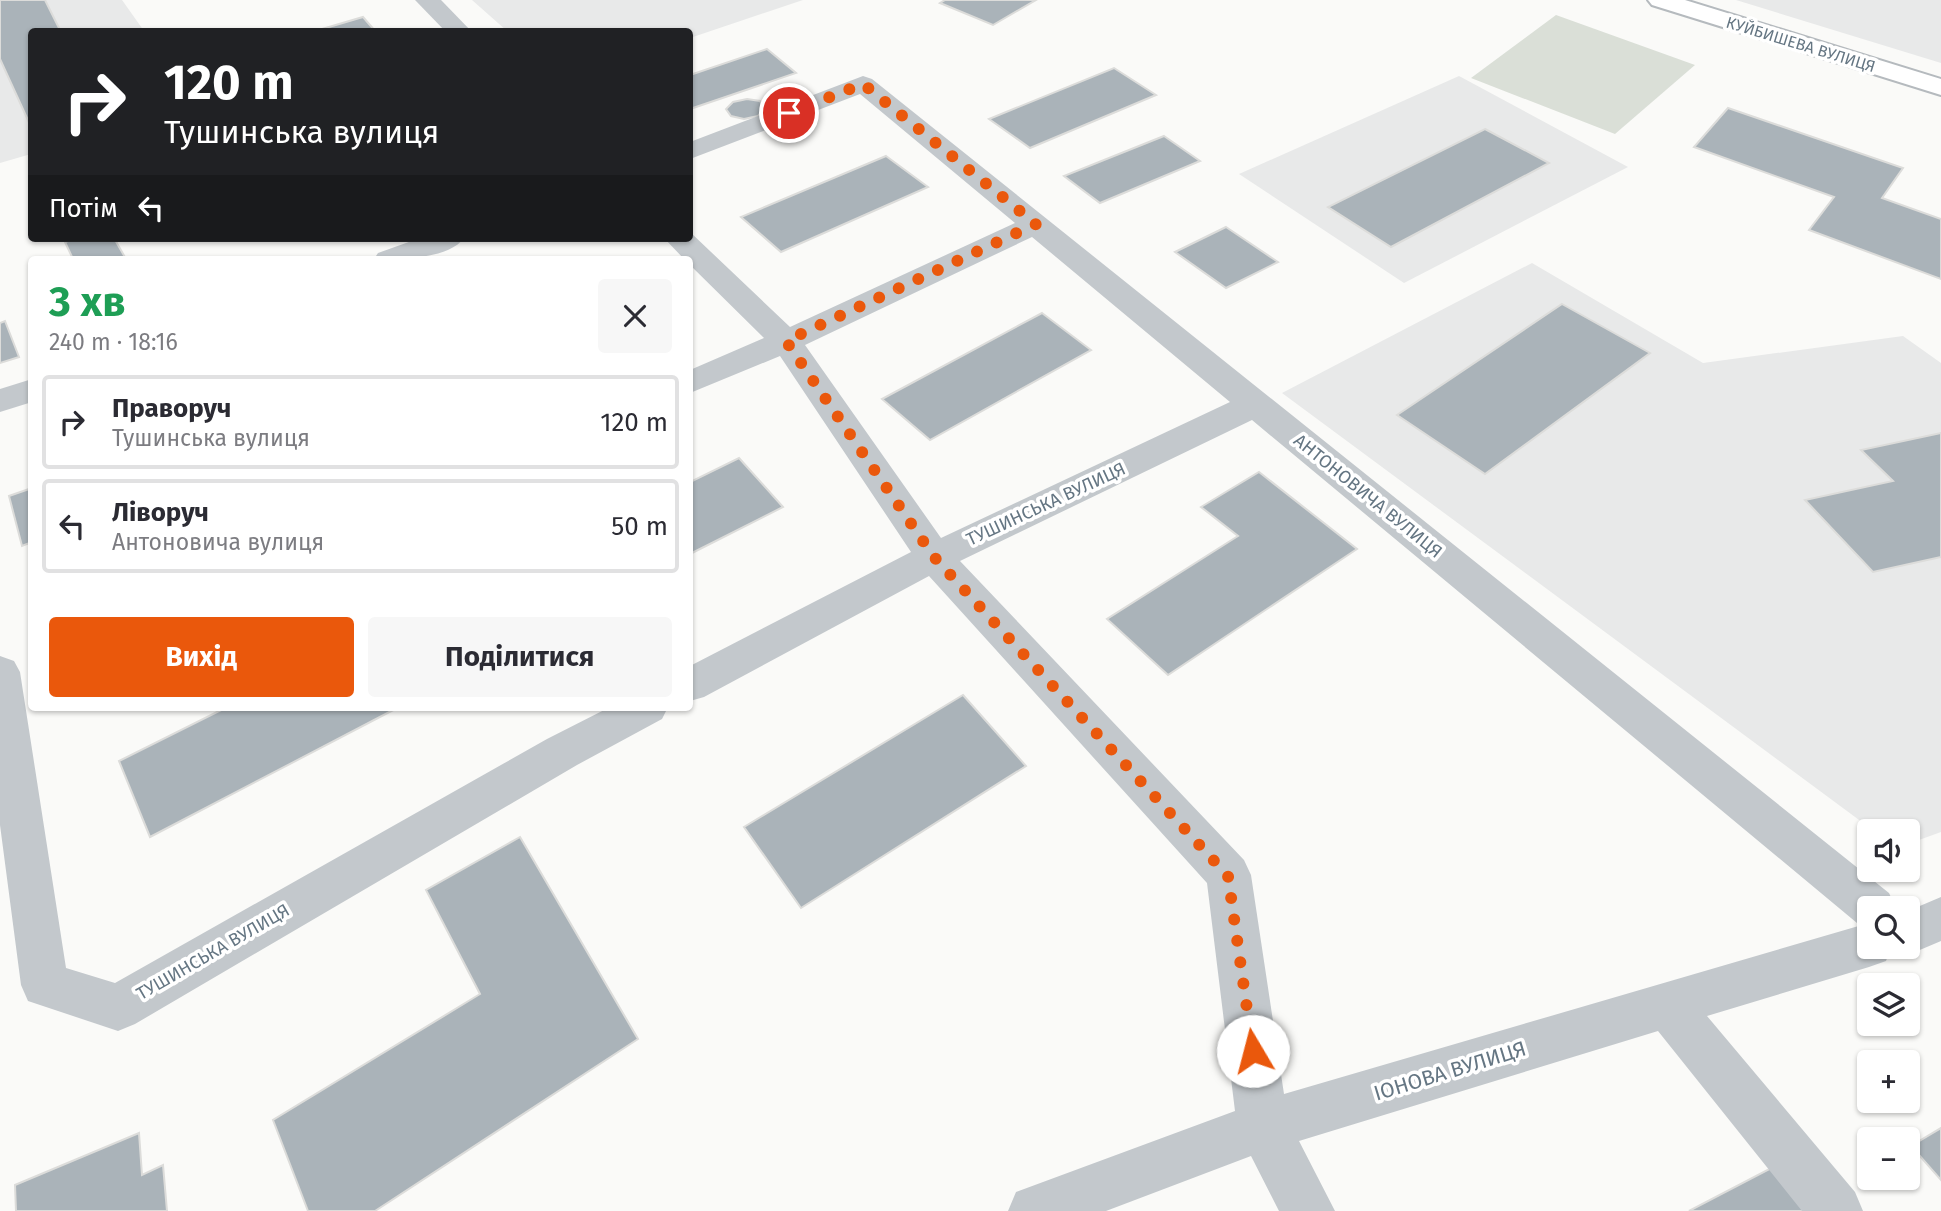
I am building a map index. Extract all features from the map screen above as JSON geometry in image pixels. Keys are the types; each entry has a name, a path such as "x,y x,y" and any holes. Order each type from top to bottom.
{"main road":[{"name":"КУЙБИШЕВА ВУЛИЦЯ","path":"1660,0 1941,88"}],"street":[{"path":"426,0 456,28"},
{"name":"АНТОНОВИЧА ВУЛИЦЯ","path":"693,150 863,84 1858,896"},
{"path":"693,381 786,341 1036,224"},
{"path":"398,256 438,242"},
{"path":"683,242 786,341 934,557 1228,876 1263,1126 1308,1211"},
{"path":"0,401 28,391"},
{"name":"ТУШИНСЬКА ВУЛИЦЯ","path":"693,683 934,557 1256,404"},
{"name":"ТУШИНСЬКА ВУЛИЦЯ","path":"28,664 0,674 45,985 118,1007 562,752 640,711"},
{"path":"1920,928 1941,919"},
{"name":"ІОНОВА ВУЛИЦЯ","path":"1035,1211 1263,1126 1857,949"},
{"path":"1667,1005 1836,1211"}],"shaded area":[{"path":"0,0 122,0 142,28 28,28 28,155 0,163"},
{"path":"472,0 803,0 693,37 693,28 504,28"},
{"path":"1736,0 1941,0 1941,63"},
{"path":"1556,15 1695,65 1615,134 1471,78"},
{"path":"1459,76 1628,167 1404,283 1239,174"},
{"path":"1532,263 1703,363 1903,336 1941,363 1941,832 1920,840 1920,819 1858,819 1282,393"}],"building":[{"path":"0,0 45,0 59,28 28,28 28,120 0,59"},
{"path":"945,0 1036,0 993,25 940,3"},
{"path":"363,17 373,28 326,28"},
{"path":"767,49 796,73 693,108 693,74"},
{"path":"1114,68 1156,95 1030,148 989,119"},
{"path":"747,99 760,101 764,108 758,116 744,119 731,116 726,109 733,102"},
{"path":"1728,108 1903,168 1882,198 1941,219 1941,279 1809,230 1834,197 1694,147"},
{"path":"1485,129 1549,163 1391,247 1328,207"},
{"path":"1164,136 1200,161 1100,203 1064,176"},
{"path":"886,156 928,187 781,252 741,217"},
{"path":"1226,227 1278,262 1226,288 1175,252"},
{"path":"65,242 116,242 124,256 72,256"},
{"path":"1562,304 1650,353 1485,474 1397,415"},
{"path":"1042,313 1091,350 930,440 882,399"},
{"path":"5,321 19,357 0,363 0,323"},
{"path":"1941,433 1941,557 1873,572 1805,500 1893,481 1861,450"},
{"path":"739,458 783,507 693,552 693,481"},
{"path":"1259,472 1357,549 1168,675 1107,619 1238,536 1201,507"},
{"path":"28,489 28,544 22,546 9,496"},
{"path":"963,695 1026,766 801,908 744,827"},
{"path":"219,711 391,711 150,837 119,761"},
{"path":"520,837 638,1039 375,1211 308,1211 273,1120 480,994 426,890"},
{"path":"1941,1128 1941,1180 1920,1156 1920,1141"},
{"path":"139,1133 142,1175 163,1165 167,1211 16,1211 15,1185"},
{"path":"1777,1165 1813,1211 1689,1211"}],"route":[{"path":"789,113 863,84 1036,224 786,341 934,557 1228,876 1253,1051"}]}
